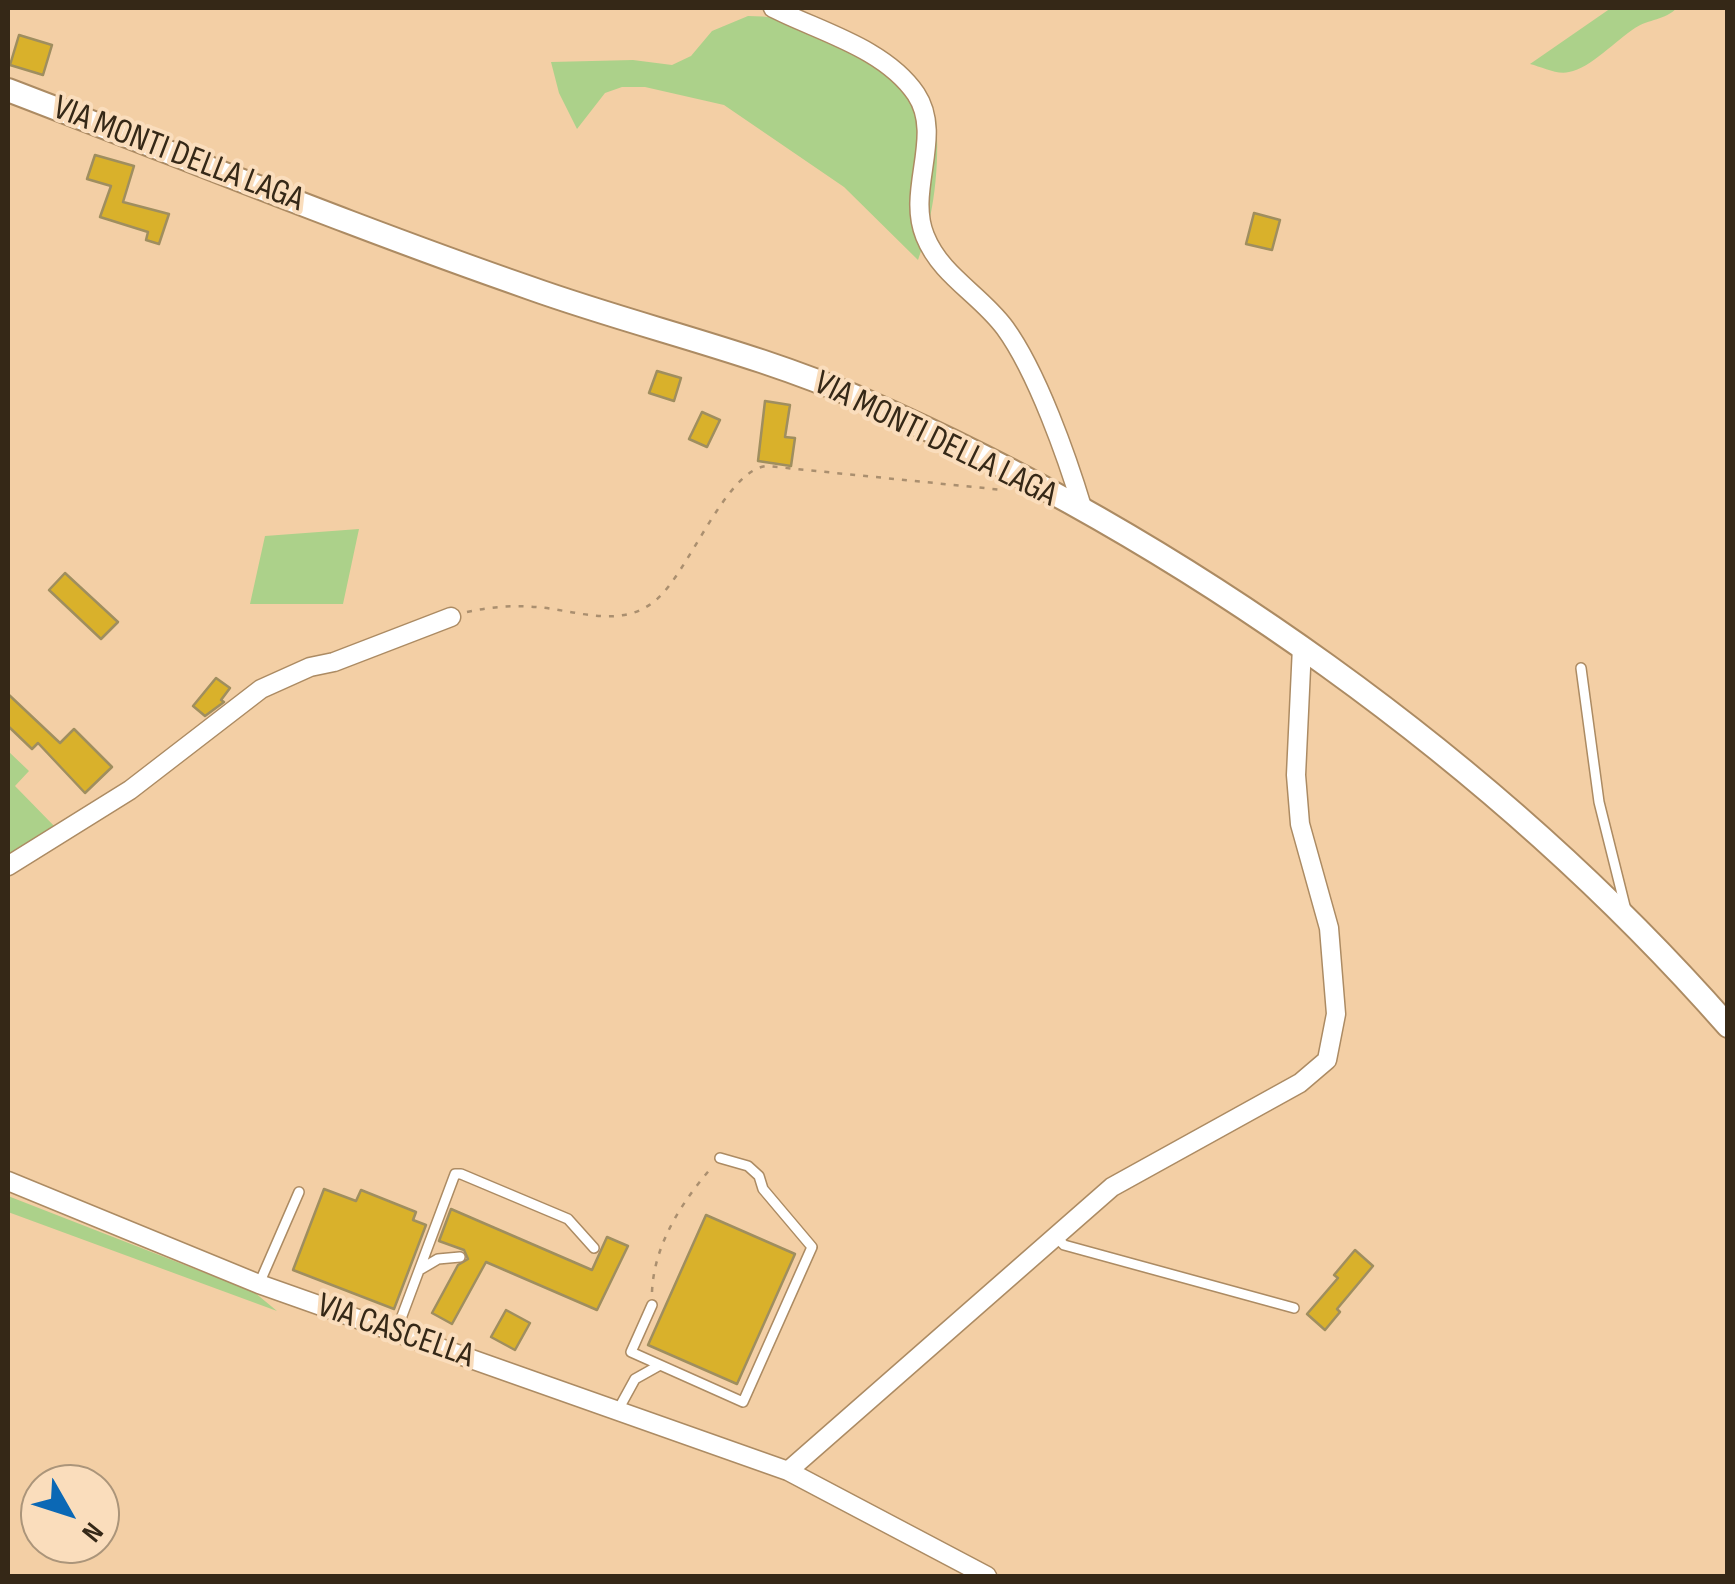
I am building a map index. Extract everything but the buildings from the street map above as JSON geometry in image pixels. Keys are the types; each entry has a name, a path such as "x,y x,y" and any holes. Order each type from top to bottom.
{"street":[{"path":"773,8 850,42 895,73 918,96 926,124 918,200 924,232 946,270 992,313 1016,345 1050,419 1083,510"},
{"name":"VIA MONTI DELLA LAGA","path":"8,90 530,289 828,386 911,422 1083,510 1302,647 1448,760 1628,920 1728,1026"},
{"path":"8,866 130,790 261,689 294,673 334,662 451,617"},
{"path":"788,1471 1112,1187 1300,1083 1327,1060 1336,1014 1329,928 1300,824 1296,775 1302,647"},
{"name":"VIA CASCELLA","path":"8,1181 260,1284 788,1471 987,1576"}],"lane":[{"path":"1581,668 1599,802 1628,920"},
{"path":"652,1305 631,1352 744,1402 812,1248 763,1189 759,1176 748,1166 720,1158"},
{"path":"396,1332 455,1174 568,1219 594,1248"},
{"path":"260,1284 299,1192"},
{"path":"1054,1236 1064,1245 1294,1308"},
{"path":"421,1269 438,1260 460,1257"},
{"path":"618,1410 635,1379 660,1365"}],"path":[{"path":"451,617 505,606 610,617 641,611 676,578 737,482 760,466 1015,491"},
{"path":"652,1305 652,1284 663,1242 686,1198 720,1158"}],"green space":[{"path":"1611,8 1677,8 1635,28 1577,69 1560,72 1530,64"},
{"path":"748,16 776,18 828,35 874,64 936,119 934,191 918,260 844,187 724,105 645,87 622,87 605,93 577,129 559,93 551,62 633,60 672,65 691,56 712,31"},
{"path":"359,529 343,604 250,604 265,536"},
{"path":"8,751 29,771 15,786 58,830 8,862"},
{"path":"8,1196 254,1292 277,1311 8,1212"}]}
